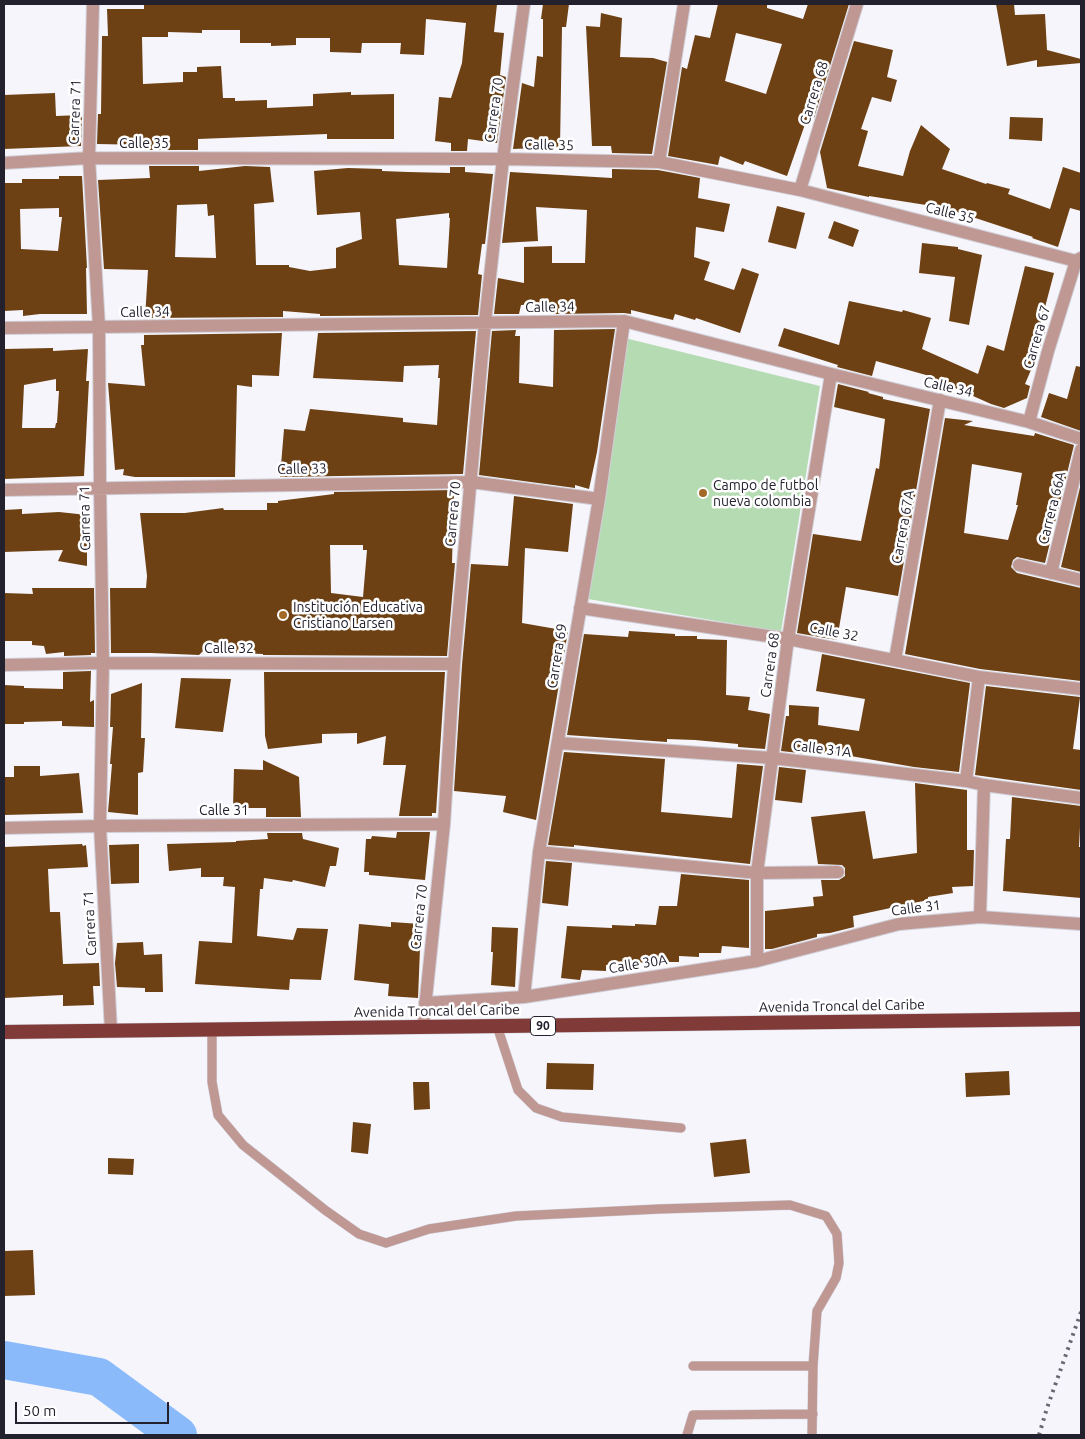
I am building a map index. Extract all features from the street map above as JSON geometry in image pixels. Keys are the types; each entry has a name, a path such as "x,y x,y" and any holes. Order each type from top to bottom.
{"highway":[{"name":"Avenida Troncal del Caribe","path":"4,1032 1081,1019"}],"street":[{"name":"Carrera 71","path":"93,4 89,158 99,328 103,663 100,826 111,1031"},
{"name":"Carrera 70","path":"423,1027 444,824 454,664 485,322 503,159 524,4"},
{"path":"659,162 684,4"},
{"name":"Carrera 68","path":"800,190 857,4"},
{"name":"Calle 35","path":"4,162 89,158 503,159 659,162 800,190 1078,259"},
{"name":"Carrera 67","path":"1029,422 1048,351 1078,259"},
{"name":"Calle 34","path":"4,328 624,320 831,374 1029,422 1081,439"},
{"name":"Carrera 69","path":"524,997 539,852 599,499 624,320"},
{"name":"Carrera 68","path":"757,961 757,873 788,639 831,374"},
{"name":"Carrera 67A","path":"895,660 940,400"},
{"name":"Carrera 66A","path":"1052,572 1081,450"},
{"name":"Calle 33","path":"4,490 471,482 599,499"},
{"path":"1019,565 1081,580"},
{"name":"Calle 32","path":"580,608 788,639 979,677 1081,689"},
{"name":"Calle 32","path":"4,665 103,663 454,664"},
{"path":"966,780 979,677"},
{"name":"Calle 31A","path":"559,742 772,758 966,780 984,785 1081,798"},
{"path":"980,917 984,785"},
{"name":"Calle 31","path":"4,828 444,824"},
{"path":"539,852 757,873 838,872"},
{"name":"Calle 31","path":"757,961 899,924 980,917 1081,924"},
{"name":"Calle 30A","path":"425,1003 524,997 757,961"}],"lane":[{"path":"497,1026 518,1090 536,1108 562,1117 681,1128"},
{"path":"212,1030 212,1082 218,1115 243,1145 325,1210 359,1234 386,1243 428,1229 516,1216 790,1205 826,1216 837,1234 839,1263 836,1278 818,1311 813,1366 812,1435"},
{"path":"693,1366 813,1366"},
{"path":"687,1435 693,1415 813,1414"}],"green space":[{"name":"Campo de futbol nueva colombia","path":"625,338 820,386 781,632 588,599"}],"building":[{"path":"497,4 494,32 504,33 500,75 506,77 497,143 468,139 467,151 451,151 451,143 435,141 439,97 451,98 462,63 466,23 426,19 424,55 400,54 401,43 362,43 361,53 330,52 330,38 296,38 296,45 271,46 271,43 240,43 240,30 202,30 202,33 168,32 168,37 142,37 143,84 183,82 183,72 197,72 197,67 221,66 223,98 235,98 235,101 267,100 267,108 313,106 313,94 351,92 351,95 394,94 394,139 327,139 327,134 198,139 198,150 149,150 149,145 97,144 98,114 101,114 102,36 108,36 107,9 144,9 144,5"},
{"path":"543,4 569,4 566,27 562,27 560,147 513,149 522,83 534,87 537,56 543,57 543,19 541,19"},
{"path":"718,4 767,4 767,8 803,19 808,4 849,4 814,118 811,107 787,176 745,161 743,165 720,156 718,165 668,156 682,67 687,69 695,35 710,38","holes":["736,33 782,44 766,94 725,81"]},
{"path":"996,4 1014,4 1015,15 1045,14 1047,50 1081,59 1081,63 1037,67 1037,60 1007,66"},
{"path":"601,13 622,18 620,57 653,58 667,62 652,154 612,153 611,146 592,146 586,26 600,27"},
{"path":"854,41 893,50 887,77 897,80 891,102 872,97 861,129 868,131 858,166 903,176 910,151 921,125 950,149 942,169 986,184 1010,189 1008,194 1050,209 1063,167 1081,173 1081,211 1070,208 1058,247 927,202 926,205 869,197 827,188 820,152"},
{"path":"55,93 56,116 82,115 81,146 4,149 4,95"},
{"path":"1010,117 1043,118 1042,141 1009,139"},
{"path":"149,166 199,166 199,171 245,166 270,167 274,202 254,204 256,265 289,265 289,267 310,271 336,268 336,248 362,239 360,212 317,215 314,171 348,168 450,173 450,167 465,167 465,172 493,174 485,244 482,244 478,274 482,275 478,315 320,316 320,314 283,311 283,317 145,318 148,270 104,269 98,180 150,178","holes":["207,204 208,216 214,215 216,258 175,257 177,205","449,213 447,268 399,265 396,219"]},
{"path":"612,169 658,170 700,178 698,198 730,204 724,232 696,227 694,257 710,262 704,280 734,290 742,268 759,274 740,333 696,318 695,320 675,314 673,320 631,310 631,314 555,314 555,304 521,305 519,314 494,314 498,278 524,283 524,247 552,246 552,263 585,263 587,210 536,207 538,241 502,243 510,172 612,178"},
{"path":"59,176 82,176 87,268 87,314 23,316 23,310 4,311 4,183 22,183 22,179 59,179","holes":["59,208 59,217 62,217 58,251 21,249 20,209"]},
{"path":"777,206 805,213 796,249 768,242"},
{"path":"834,221 859,230 853,247 828,238"},
{"path":"922,243 958,247 958,249 982,255 969,325 949,321 955,277 919,273"},
{"path":"1025,266 1054,273 1039,330 1045,332 1025,384 1030,386 1027,398 1004,408 926,375 876,361 872,376 837,367 838,365 778,346 784,328 839,345 849,301 902,312 903,310 931,318 922,349 978,374 987,345 1004,351"},
{"path":"615,329 597,452 589,489 575,485 575,488 479,475 492,331 516,330 515,336 520,336 519,383 553,387 554,330"},
{"path":"476,331 463,474 280,477 284,429 305,431 310,409 403,418 403,422 437,425 439,365 404,366 403,382 313,378 318,333"},
{"path":"282,333 279,376 252,375 252,387 237,385 235,477 135,477 123,475 124,469 115,470 108,383 145,386 141,345 144,345 144,335"},
{"path":"53,348 53,351 88,349 86,381 89,381 84,476 4,479 4,349","holes":["56,379 56,391 59,391 55,428 22,428 24,385"]},
{"path":"1076,366 1081,367 1081,431 1041,417 1049,393 1067,399"},
{"path":"838,384 869,392 883,397 883,399 930,409 898,596 846,587 837,640 797,633 813,534 861,541 876,468 879,469 885,419 834,407"},
{"path":"945,418 973,421 964,425 1034,436 1035,433 1074,445 1045,563 1017,557 1013,560 1011,567 1017,573 1081,588 1081,681 980,669 905,654","holes":["972,464 1022,473 1016,505 1018,505 1008,540 964,533"]},
{"path":"1081,483 1081,572 1061,567"},
{"path":"454,490 452,563 455,563 447,656 263,655 235,653 235,646 208,646 199,655 111,653 110,588 146,588 147,576 140,513 185,513 223,508 224,510 267,510 267,503 334,494 334,492","holes":["330,545 363,545 363,550 367,550 363,597 331,593"]},
{"path":"514,496 573,504 568,552 525,548 522,623 568,631 536,820 503,812 506,796 454,791 471,564 508,566"},
{"path":"22,509 22,514 59,512 87,515 87,566 58,561 63,550 4,552 4,510"},
{"path":"32,588 94,588 95,653 91,653 91,655 64,656 64,652 46,654 44,646 32,645 32,641 4,641 4,593 33,594"},
{"path":"629,631 675,634 675,636 697,636 697,639 727,640 726,695 750,697 748,710 770,714 765,749 738,747 738,744 695,740 667,739 667,742 567,735 584,634 628,637"},
{"path":"822,654 970,683 959,772 914,767 839,754 809,751 808,754 781,751 786,716 789,716 789,705 819,707 818,725 859,731 865,699 816,691"},
{"path":"91,671 90,702 94,700 94,727 62,726 62,721 4,724 4,685 24,686 24,688 63,689 63,672"},
{"path":"264,672 445,672 436,813 432,813 432,816 399,816 406,765 383,765 386,736 357,744 357,733 322,734 322,743 268,749 265,736"},
{"path":"181,678 231,679 223,732 175,728"},
{"path":"142,683 141,738 145,738 143,772 138,773 138,815 108,812 113,727 110,727 111,694"},
{"path":"986,686 1080,697 1073,749 1081,750 1081,790 975,775"},
{"path":"564,752 665,759 661,812 732,818 737,764 763,766 750,864 574,845 574,847 548,845"},
{"path":"263,760 299,777 301,817 266,817 266,808 233,808 234,769 263,770"},
{"path":"14,766 40,766 40,776 79,773 83,813 4,815 4,777 14,777"},
{"path":"779,767 806,770 802,803 775,800"},
{"path":"915,783 967,790 967,850 974,850 973,886 952,887 953,893 928,897 928,900 853,916 854,927 817,934 817,937 772,949 765,949 765,911 814,906 813,897 823,896 821,880 839,880 845,876 845,868 842,865 818,864 811,817 865,811 873,859 917,853"},
{"path":"1012,797 1081,806 1079,847 1081,847 1081,898 1003,891 1006,839 1010,839"},
{"path":"397,832 430,832 425,880 369,875 369,872 364,872 366,839 371,839 372,836 396,838"},
{"path":"267,833 302,833 303,839 339,848 336,866 330,866 325,887 293,880 292,882 264,878 263,889 260,889 257,936 293,940 297,928 328,929 321,980 290,979 289,990 195,984 199,941 232,943 235,887 223,886 224,877 201,877 201,868 169,871 167,844 268,839"},
{"path":"82,844 83,846 86,845 88,867 48,869 50,912 60,912 63,964 99,963 100,986 93,986 94,1005 63,1006 63,995 4,998 4,847"},
{"path":"139,844 139,883 111,884 109,845"},
{"path":"546,861 572,863 568,906 542,903"},
{"path":"681,874 749,880 749,948 722,946 721,953 699,953 699,957 679,956 679,962 628,962 627,966 606,965 606,971 582,970 580,980 561,978 567,926 612,928 612,925 656,925 659,906 677,906"},
{"path":"391,922 421,924 418,998 388,996 389,984 354,980 359,924 391,927"},
{"path":"492,927 518,928 515,987 491,985"},
{"path":"143,942 144,955 162,954 163,992 145,992 145,988 117,987 115,963 117,943"},
{"path":"547,1063 594,1064 593,1090 546,1089"},
{"path":"1009,1071 1010,1095 966,1097 965,1073"},
{"path":"413,1082 429,1082 430,1109 414,1110"},
{"path":"353,1122 371,1124 368,1154 351,1152"},
{"path":"746,1139 750,1173 714,1177 710,1143"},
{"path":"108,1158 134,1159 133,1175 108,1174"},
{"path":"33,1250 35,1295 4,1296 4,1251"}],"waterway":[{"path":"4,1360 99,1377 178,1435"}],"railway":[{"path":"1039,1435 1081,1312"}],"place":[{"name":"Campo de futbol nueva colombia","path":"703,493"},
{"name":"Institución Educativa Cristiano Larsen","path":"283,615"}]}
